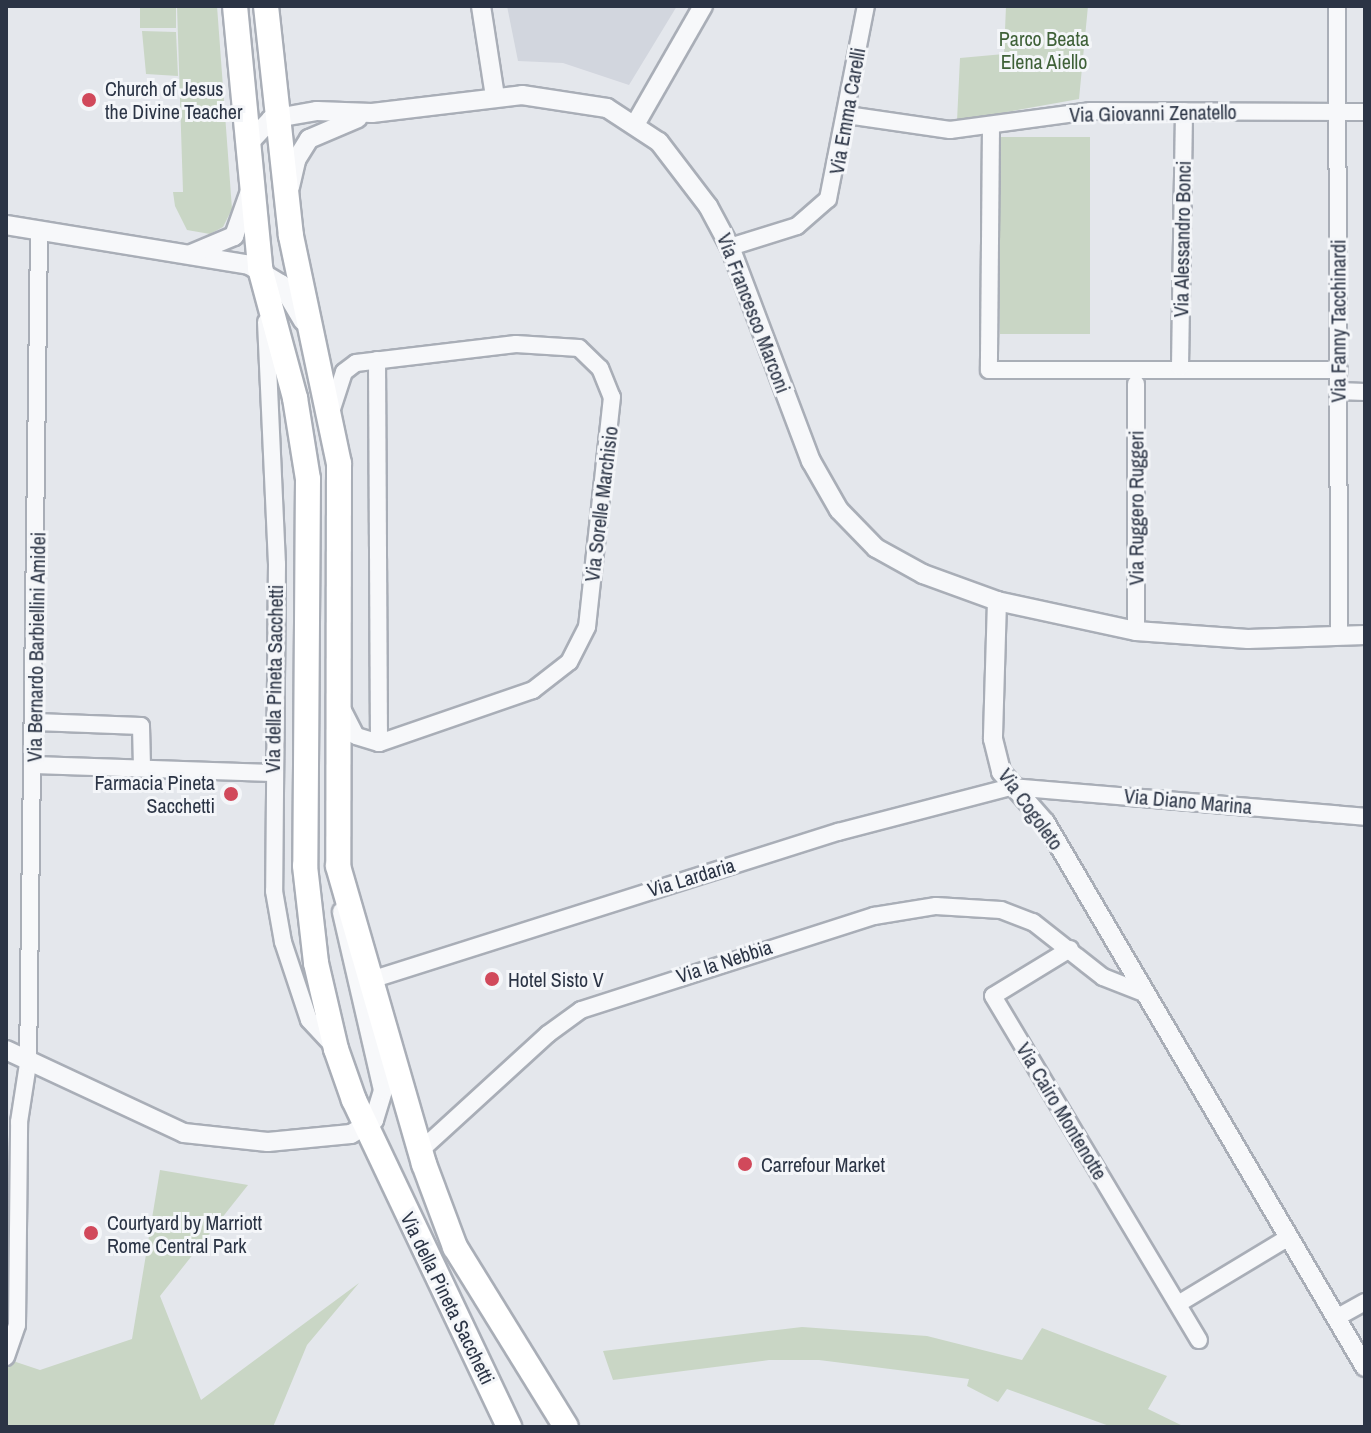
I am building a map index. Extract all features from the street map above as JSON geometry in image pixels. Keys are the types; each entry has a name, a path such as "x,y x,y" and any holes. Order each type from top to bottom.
{"main road":[{"name":"Via della Pineta Sacchetti","path":"235,6 260,268 264,293 295,398 308,479 305,866 312,939 336,1049 366,1127 509,1427"},
{"name":"Via della Pineta Sacchetti","path":"266,6 288,215 331,412 340,489 338,866 374,979 421,1150 464,1265 566,1427"}],"street":[{"path":"481,6 495,96"},
{"path":"636,123 703,6"},
{"name":"Via Emma Carelli","path":"730,247 797,226 824,206 836,177 866,6"},
{"name":"Via Fanny Tacchinardi","path":"1337,6 1339,636"},
{"name":"Via Francesco Marconi","path":"277,117 317,111 372,113 495,96 564,98 607,108 636,123 682,166 730,247 811,461 839,510 861,536 897,561 997,601 1136,631 1248,639 1365,635"},
{"name":"Via Giovanni Zenatello","path":"847,115 939,130 991,127 1078,111 1365,112"},
{"name":"Via Alessandro Bonci","path":"1180,367 1184,111"},
{"name":"Via Francesco Marconi","path":"288,215 294,167 304,145 322,130 372,113"},
{"path":"248,144 261,127 277,117"},
{"path":"991,127 989,370 1180,367 1339,370"},
{"path":"188,255 234,236 252,183"},
{"path":"6,225 260,268"},
{"name":"Via Bernardo Barbiellini Amidei","path":"6,1357 17,1325 19,1122 28,1064 36,722 39,231"},
{"name":"Via della Pineta Sacchetti","path":"260,268 286,290 316,345"},
{"name":"Via della Pineta Sacchetti","path":"264,293 277,549 272,773 274,891 283,942 311,1026 336,1049"},
{"name":"Via Sorelle Marchisio","path":"377,360 565,344 586,353 600,368 612,406 587,627 576,652 559,673 533,690 379,743"},
{"path":"377,360 379,743"},
{"name":"Via della Pineta Sacchetti","path":"331,412 347,368 377,360"},
{"name":"Via Ruggero Ruggeri","path":"1136,384 1136,631"},
{"path":"1338,391 1365,392"},
{"name":"Via Cogoleto","path":"997,601 993,739 998,765 1011,787 1045,822 1365,1367"},
{"name":"Via della Pineta Sacchetti","path":"340,698 356,736 379,743"},
{"path":"36,722 141,726 142,768"},
{"path":"34,765 272,773"},
{"name":"Via Diano Marina","path":"1011,787 1365,817"},
{"name":"Via Lardaria","path":"374,979 838,832 1011,787"},
{"name":"Via della Pineta Sacchetti","path":"338,866 356,990 383,1090 378,1113 366,1127"},
{"name":"Via la Nebbia","path":"421,1150 581,1010 784,942 874,916 957,905 1023,917 1070,949"},
{"path":"1070,949 1103,977 1146,994"},
{"name":"Via Cairo Montenotte","path":"1070,949 993,996 1199,1340"},
{"path":"6,1050 28,1064 170,1129 204,1138 327,1139 366,1127"},
{"path":"1178,1304 1289,1237"},
{"path":"1336,1318 1365,1302"}],"shaded area":[{"path":"507,6 677,6 629,85 563,63 518,61"}],"green space":[{"path":"140,6 176,6 176,28 140,28"},
{"path":"177,6 217,6 232,209 223,227 210,234 187,230 175,206 173,192 183,192"},
{"name":"Parco Beata Elena Aiello","path":"1006,6 1088,6 1079,99 957,121 960,58 1004,54"},
{"path":"142,31 176,32 178,76 146,74"},
{"path":"1000,137 1090,137 1090,334 1000,334"},
{"path":"160,1170 248,1185 160,1296 201,1400 359,1283 307,1345 273,1427 6,1427 6,1368 13,1361 40,1370 132,1339"},
{"path":"802,1327 927,1336 1022,1360 1042,1328 1167,1376 1148,1409 1185,1427 1112,1427 1007,1389 998,1402 967,1386 969,1379 819,1360 769,1360 613,1380 603,1351"}],"place":[{"name":"Church of Jesus the Divine Teacher","path":"89,100"},
{"name":"Farmacia Pineta Sacchetti","path":"231,794"},
{"name":"Hotel Sisto V","path":"492,979"},
{"name":"Carrefour Market","path":"745,1164"},
{"name":"Courtyard by Marriott Rome Central Park","path":"91,1233"}]}
